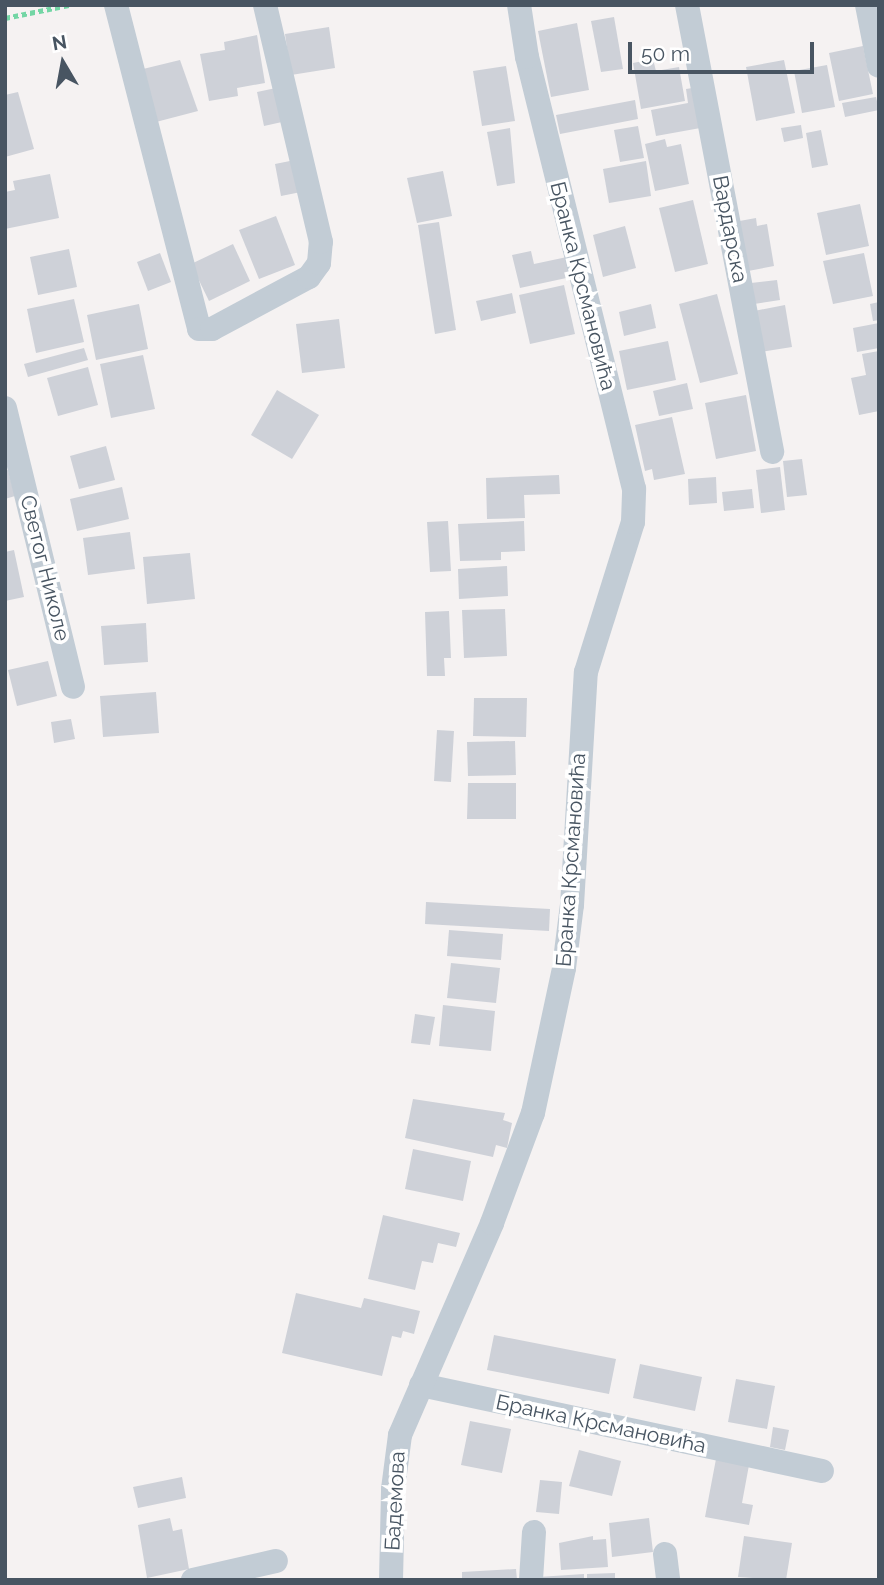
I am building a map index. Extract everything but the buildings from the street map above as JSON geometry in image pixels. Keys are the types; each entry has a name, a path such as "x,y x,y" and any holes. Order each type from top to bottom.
{"street":[{"path":"116,5 199,329 212,329 309,277 320,263 321,242 265,5"},
{"name":"Бранка Крсмановића","path":"519,5 527,57 634,489 633,522 592,644 586,673 570,918 533,1112 492,1223 421,1385 822,1471"},
{"name":"Вардарска","path":"687,5 772,452"},
{"path":"867,5 879,65"},
{"name":"Светог Николе","path":"5,408 73,687"},
{"name":"Бадемова","path":"391,1580 395,1454 421,1385"},
{"path":"531,1580 534,1532"},
{"path":"665,1554 668,1580"},
{"path":"193,1580 276,1561"}],"path":[{"path":"5,18 69,5"}]}
